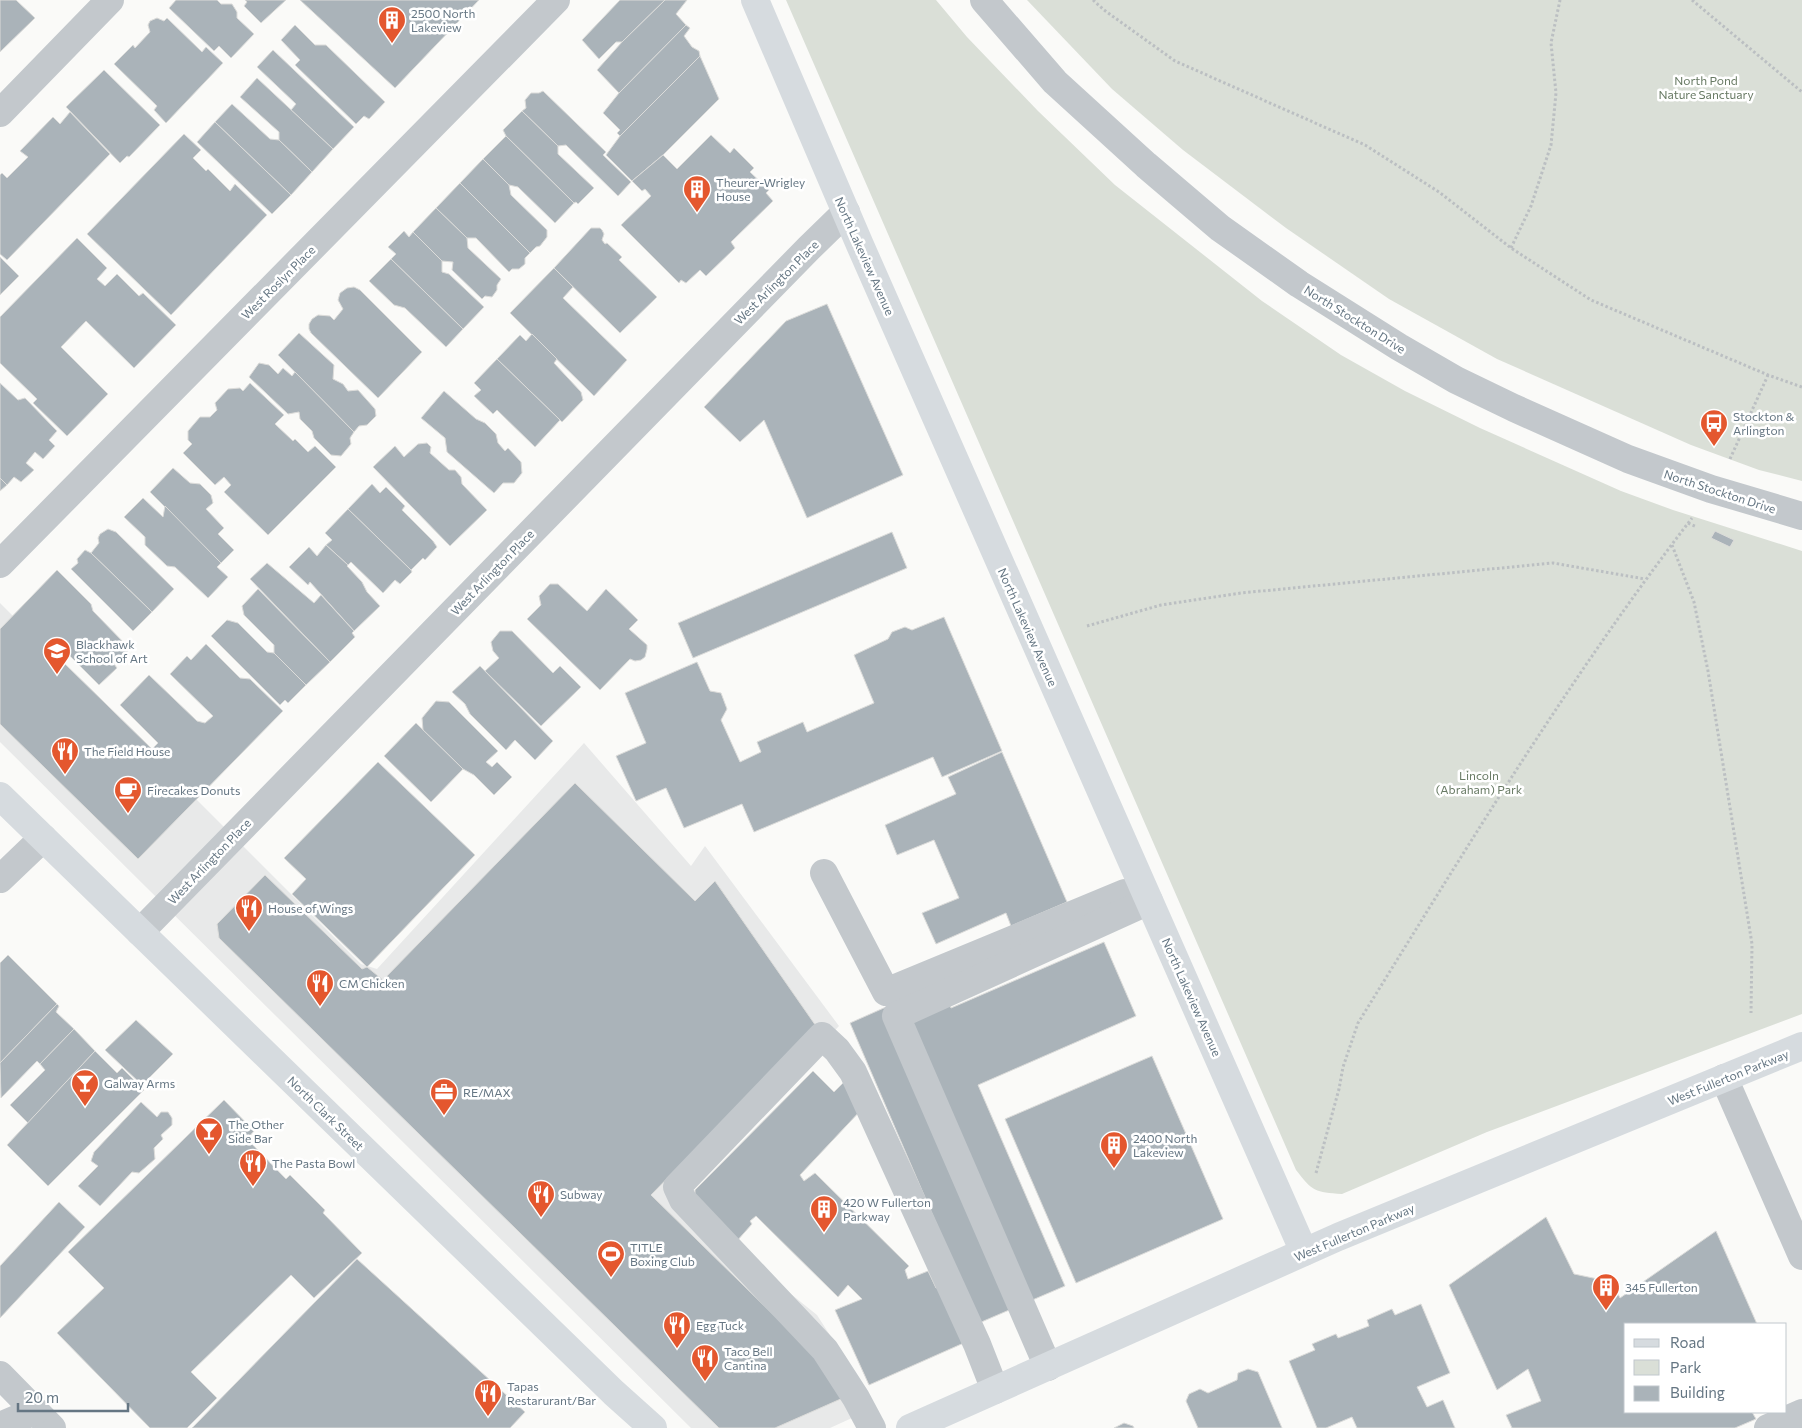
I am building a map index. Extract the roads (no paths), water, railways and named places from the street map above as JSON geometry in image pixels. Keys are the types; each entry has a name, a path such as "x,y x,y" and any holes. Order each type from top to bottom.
{"main road":[{"name":"North Lakeview Avenue","path":"755,0 846,212 1304,1252"},
{"name":"North Clark Street","path":"0,796 607,1386 653,1428"},
{"name":"West Fullerton Parkway","path":"910,1428 1304,1252 1802,1046"}],"street":[{"path":"0,113 110,0"},
{"name":"West Roslyn Place","path":"0,564 556,0"},
{"name":"North Stockton Drive","path":"984,0 1055,82 1146,165 1220,228 1299,284 1456,380 1514,408 1628,459 1711,489 1802,516"},
{"name":"West Arlington Place","path":"140,932 846,212"},
{"path":"0,879 43,838"},
{"path":"824,872 886,992 1146,893"},
{"path":"1048,1367 896,1016 1146,893"},
{"path":"872,1428 856,1398 825,1350 683,1200 677,1187 822,1036 837,1050 853,1072 973,1336 995,1390"},
{"path":"1724,1078 1802,1256"},
{"path":"0,1375 44,1420"},
{"path":"1768,1428 1802,1413"},
{"path":"0,1426 44,1420"}],"place":[{"name":"2500 North Lakeview","path":"392,44"},
{"name":"Theurer-Wrigley House","path":"697,213"},
{"name":"Stockton & Arlington","path":"1714,447"},
{"name":"Blackhawk School of Art","path":"57,675"},
{"name":"The Field House","path":"65,775"},
{"name":"Firecakes Donuts","path":"128,814"},
{"name":"House of Wings","path":"249,932"},
{"name":"CM Chicken","path":"320,1007"},
{"name":"Galway Arms","path":"85,1107"},
{"name":"RE/MAX","path":"444,1116"},
{"name":"The Other Side Bar","path":"209,1155"},
{"name":"2400 North Lakeview","path":"1114,1169"},
{"name":"The Pasta Bowl","path":"253,1187"},
{"name":"Subway","path":"541,1218"},
{"name":"420 W Fullerton Parkway","path":"824,1233"},
{"name":"TITLE Boxing Club","path":"611,1278"},
{"name":"345 Fullerton","path":"1606,1311"},
{"name":"Egg Tuck","path":"677,1349"},
{"name":"Taco Bell Cantina","path":"705,1382"},
{"name":"Tapas Restarurant/Bar","path":"488,1417"}],"park label":[{"name":"North Pond Nature Sanctuary","path":"1706,87"},
{"name":"Lincoln (Abraham) Park","path":"1479,782"}]}
